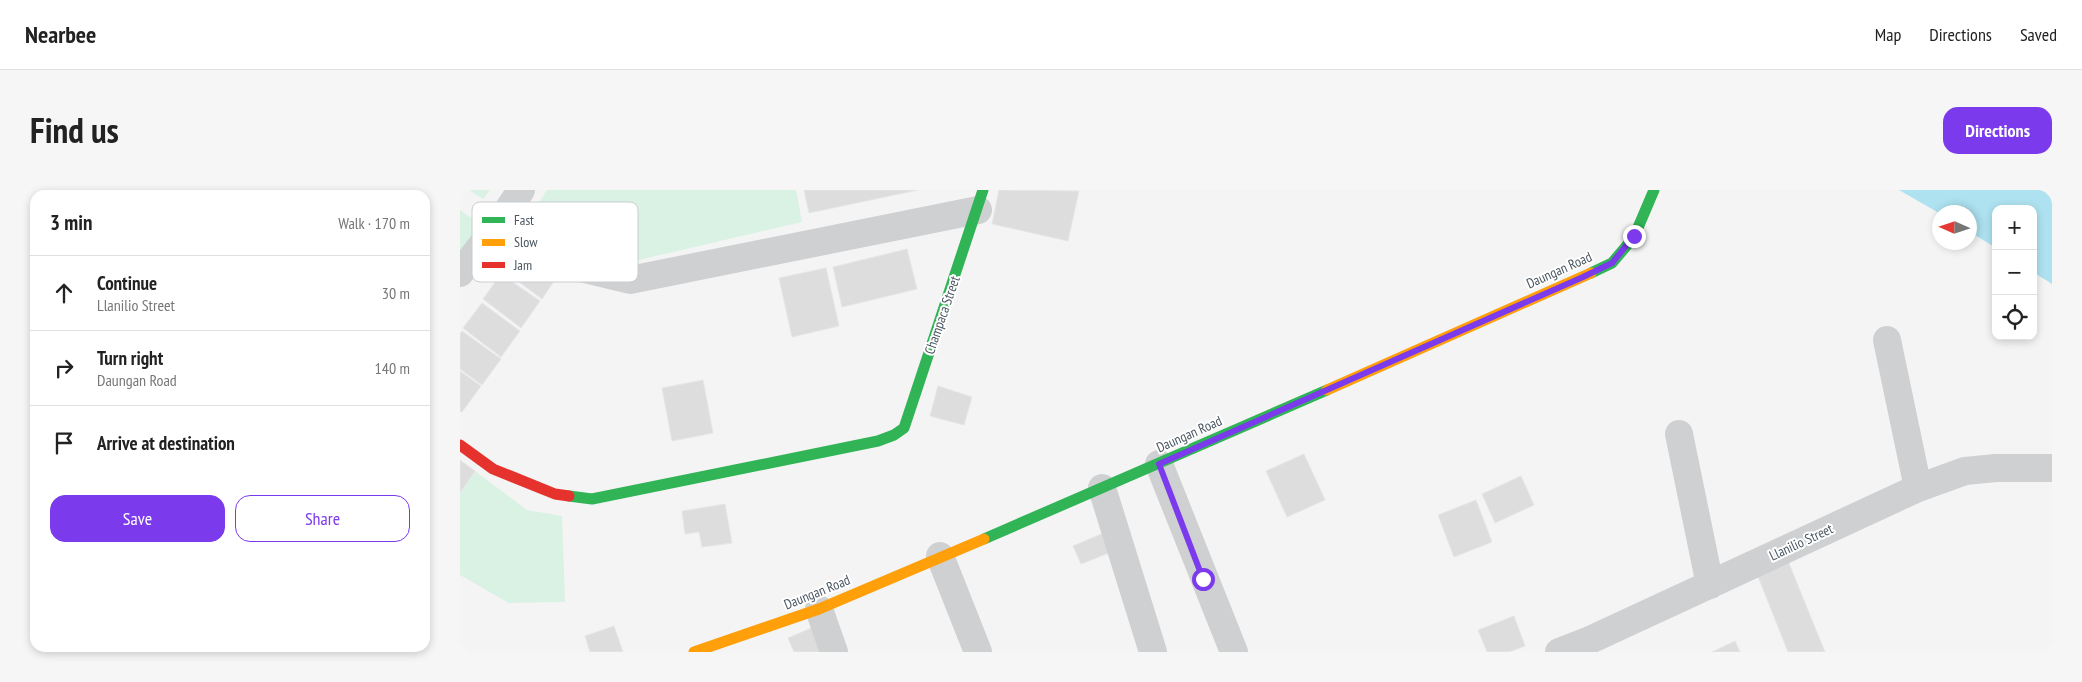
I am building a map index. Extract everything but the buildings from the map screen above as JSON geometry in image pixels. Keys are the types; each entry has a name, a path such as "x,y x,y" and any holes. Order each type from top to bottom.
{"street":[{"path":"513,202 521,190"},
{"name":"Daungan Road","path":"694,652 819,609 1159,464 1612,263 1634,236 1654,190"},
{"path":"638,278 980,200"},
{"name":"Champaca Street","path":"460,445 493,469 555,494 592,499 878,441 894,436 904,428 980,200"},
{"path":"460,273 472,258"},
{"path":"1888,340 1918,488"},
{"path":"1679,434 1710,585"},
{"path":"1159,464 1234,652"},
{"name":"Llanilio Street","path":"1559,652 1590,640 1918,488 1965,471 1996,468 2052,468"},
{"path":"1102,488 1153,652"},
{"path":"940,556 978,652"},
{"path":"819,609 834,652"}],"green space":[{"path":"469,190 490,190 483,199"},
{"path":"547,190 796,190 802,222 638,260 638,202 539,202"},
{"path":"460,210 472,218 472,235 460,252"},
{"path":"475,471 527,510 562,516 565,602 509,603 460,575 460,494"}],"water":[{"path":"1899,190 2052,190 2052,284 2037,275 2037,205 1992,205 1992,246 1977,236 1977,205 1932,205 1932,209"}],"traffic: fast":[{"path":"569,496 592,499 878,441 894,435 904,428 983,190"},
{"path":"1591,273 1612,263 1634,237 1654,190"},
{"path":"984,539 1327,390"}],"traffic: slow":[{"path":"1327,390 1591,273"},
{"path":"694,652 819,609 984,539"}],"traffic: jam":[{"path":"460,445 493,469 555,494 569,496"}],"route":[{"path":"1203,579 1159,464 1583,277 1612,263 1634,236"}]}
